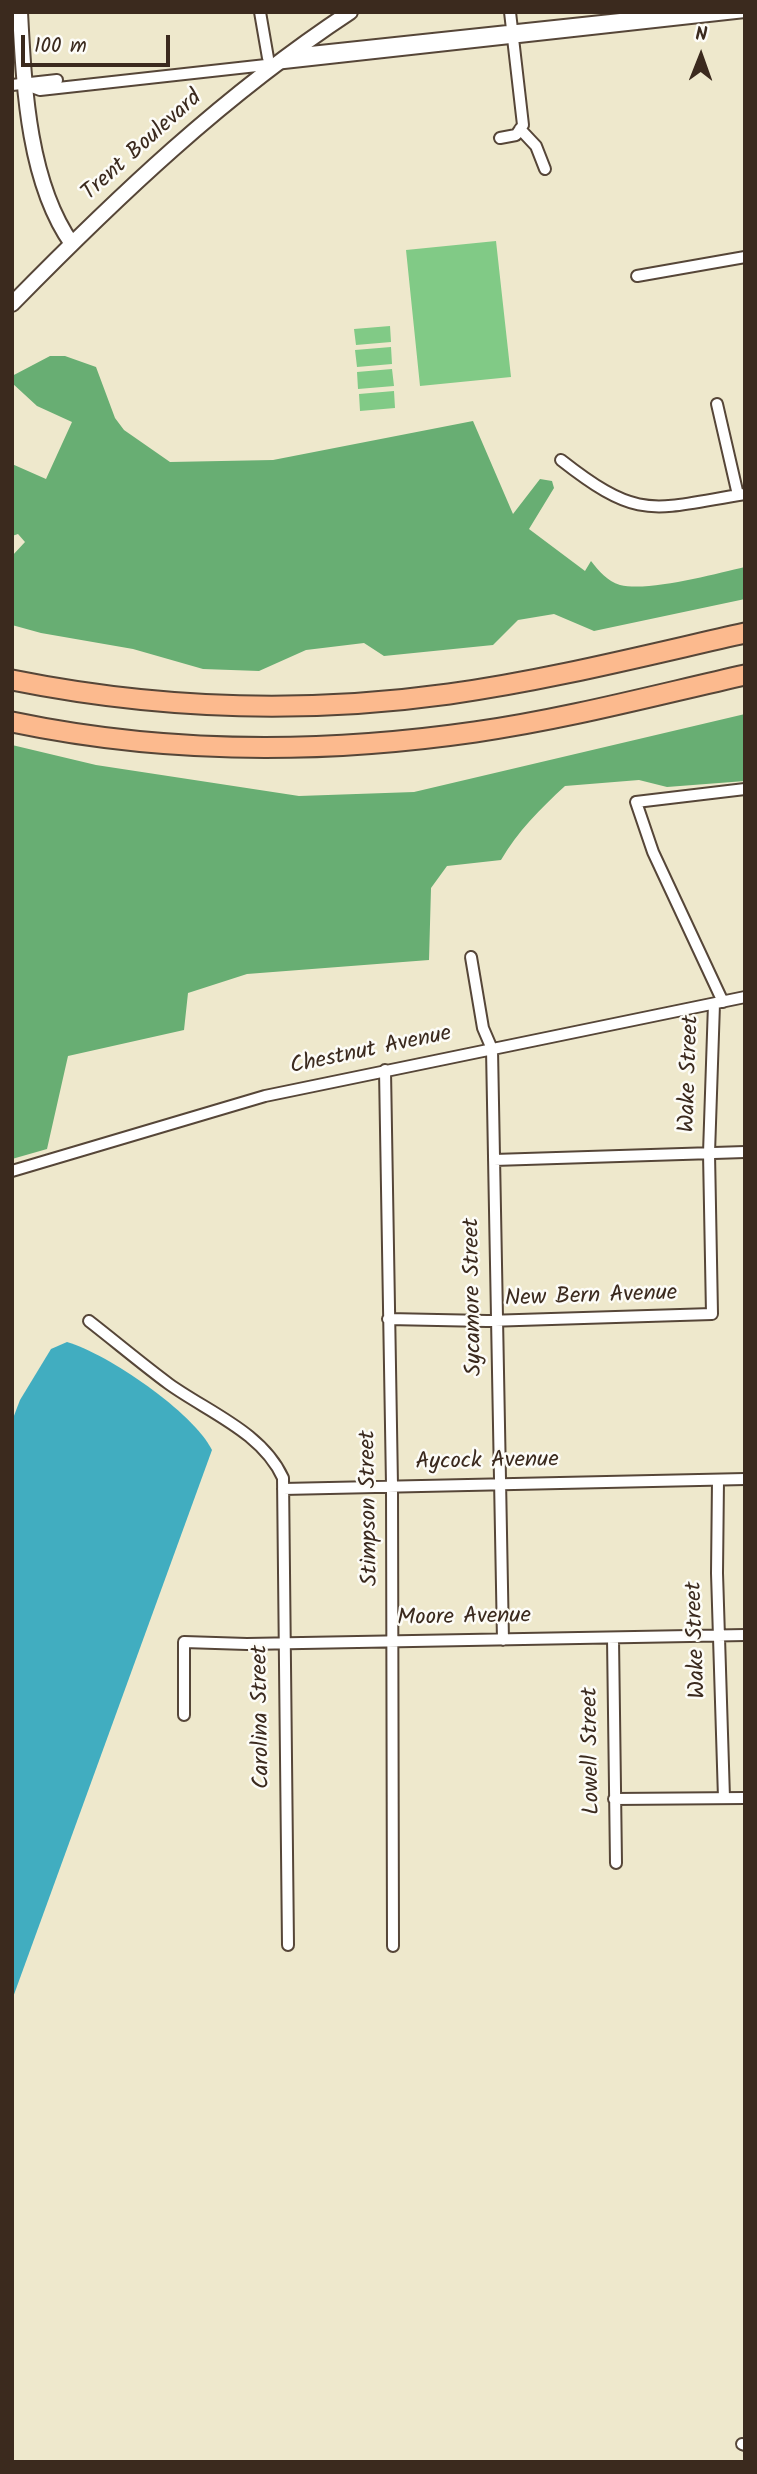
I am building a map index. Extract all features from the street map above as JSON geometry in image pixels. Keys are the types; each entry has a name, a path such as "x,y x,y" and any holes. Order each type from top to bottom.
{"highway":[{"path":"12,680 69,691 177,703 340,704 439,695 504,684 745,634"},
{"path":"12,722 97,737 179,745 350,746 478,732 745,675"}],"street":[{"path":"20,12 18,85 46,194 60,227 72,244"},
{"path":"260,12 280,58"},
{"name":"Trent Boulevard","path":"12,304 174,146 280,58 350,12"},
{"path":"500,138 516,135 523,125 510,12"},
{"path":"512,36 686,12"},
{"path":"18,85 40,90 280,58 745,12"},
{"path":"520,129 536,146 545,169"},
{"path":"638,276 745,257"},
{"path":"561,460 603,491 625,502 652,508 681,507 741,495 717,404"},
{"name":"Wake Street","path":"712,1314 709,1153 718,1003 653,852 636,802 745,789"},
{"name":"Sycamore Street","path":"471,957 484,1028 492,1049 503,1640"},
{"name":"Chestnut Avenue","path":"12,1171 265,1096 745,997"},
{"name":"Stimpson Street","path":"385,1070 392,1485 393,1946"},
{"path":"494,1160 745,1152"},
{"name":"New Bern Avenue","path":"388,1319 497,1321 712,1314"},
{"path":"89,1321 169,1383 250,1436 275,1462 283,1478 283,1489"},
{"name":"Aycock Avenue","path":"283,1489 745,1479"},
{"name":"Wake Street","path":"718,1480 724,1798"},
{"name":"Carolina Street","path":"283,1489 288,1945"},
{"name":"Moore Avenue","path":"184,1715 184,1642 393,1642 745,1635"},
{"name":"Lowell Street","path":"613,1638 616,1863"},
{"path":"614,1799 745,1798"}],"green space":[{"path":"496,241 511,377 420,386 406,250"},
{"path":"390,326 391,342 356,345 354,329"},
{"path":"391,347 392,364 357,367 355,350"},
{"path":"50,356 65,356 96,367 115,418 124,430 170,462 273,460 473,421 513,514 540,479 552,481 554,488 529,529 585,571 591,561 611,581 632,587 682,581 745,567 745,599 594,631 554,614 518,620 493,645 384,656 364,643 306,650 259,671 203,669 133,649 41,633 12,625 12,556 25,542 18,534 12,536 12,464 46,479 72,422 37,406 12,383 12,376"},
{"path":"392,369 394,386 358,389 357,372"},
{"path":"394,391 395,408 360,411 359,394"},
{"path":"745,714 745,781 667,787 639,780 565,786 530,821 501,860 447,866 431,888 429,960 247,974 188,993 184,1030 68,1056 47,1149 12,1159 12,745 96,765 299,796 414,792"}],"water":[{"path":"67,1342 104,1359 148,1386 187,1419 212,1450 12,2000 12,1421 20,1400 51,1349"}]}
